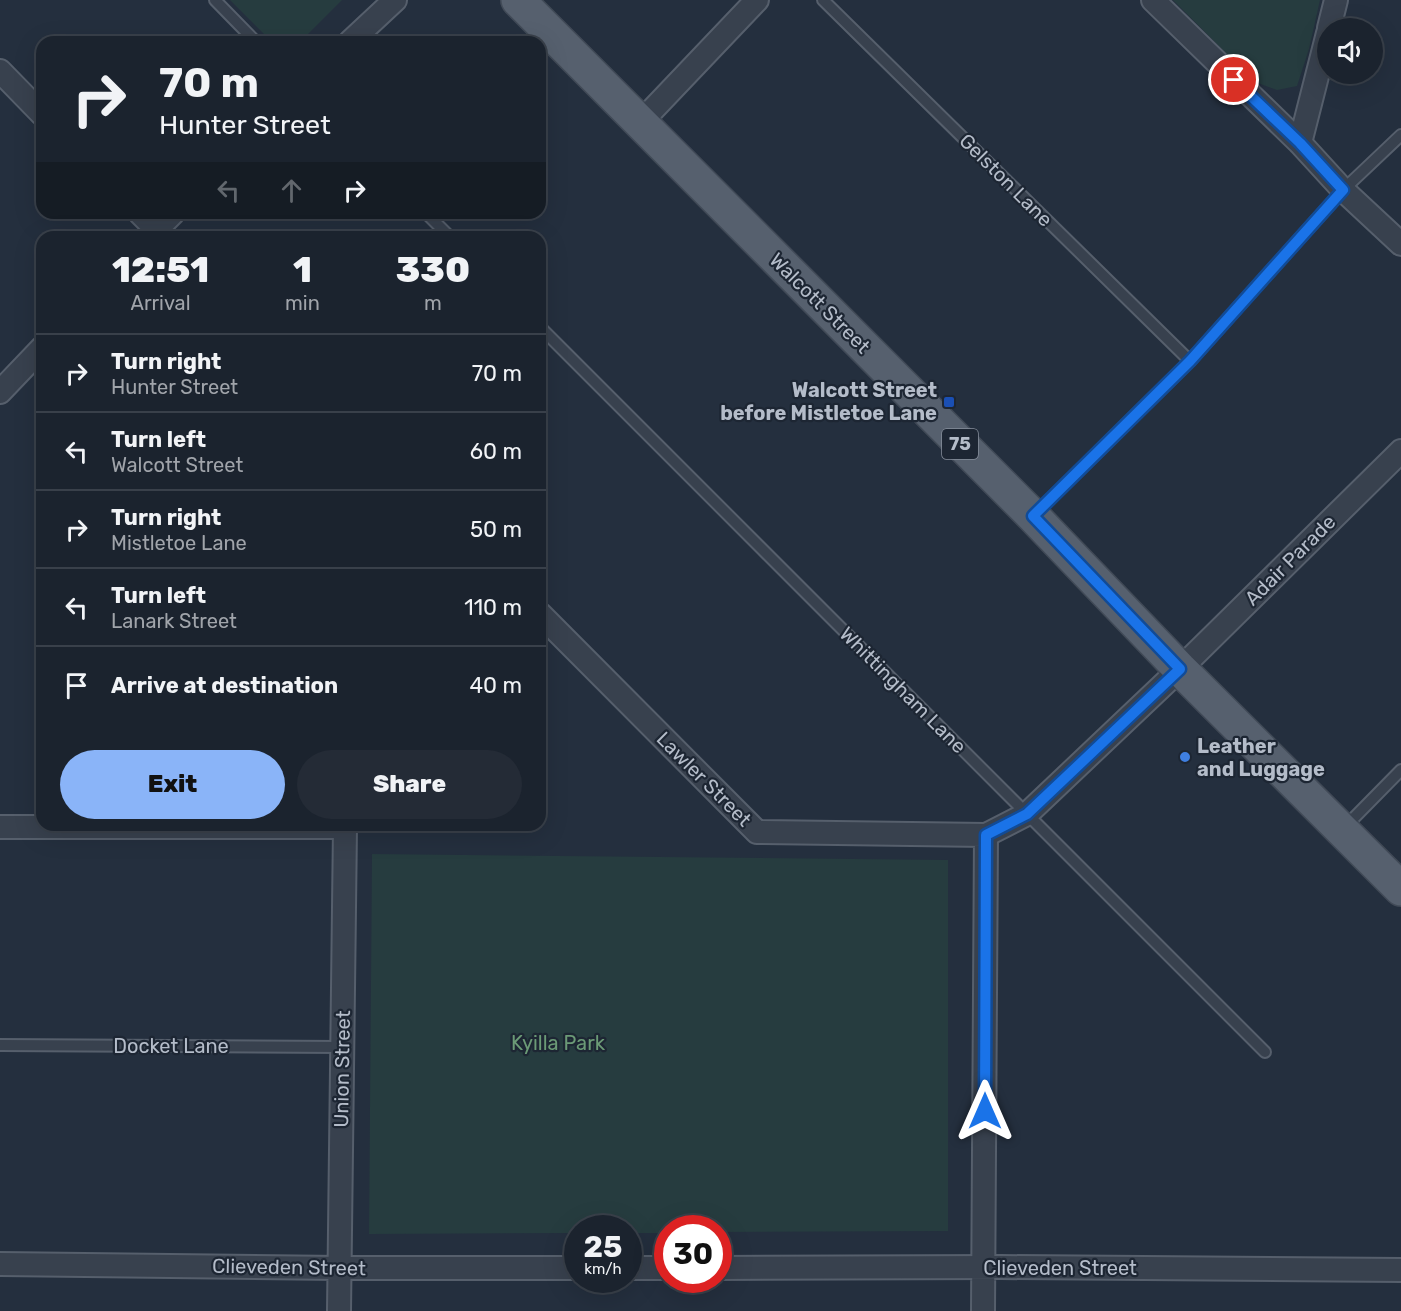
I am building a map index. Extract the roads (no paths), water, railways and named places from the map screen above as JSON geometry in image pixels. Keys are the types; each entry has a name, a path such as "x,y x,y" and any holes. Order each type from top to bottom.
{"main road":[{"name":"Walcott Street","path":"518,0 1033,516 1180,669 1401,888"}],"street":[{"path":"356,36 395,0"},
{"path":"640,123 757,0"},
{"path":"1153,0 1300,143 1343,190 1401,244"},
{"path":"1332,18 1336,0"},
{"path":"0,71 36,108"},
{"path":"1300,143 1317,76"},
{"path":"145,219 154,231"},
{"path":"158,231 168,219"},
{"path":"3,383 36,353"},
{"name":"Adair Parade","path":"986,835 1027,814 1180,669 1401,451"},
{"name":"Lawler Street","path":"546,620 757,832 986,835"},
{"name":"Union Street","path":"0,827 36,827"},
{"name":"Union Street","path":"339,1311 345,831"},
{"path":"983,1311 986,835"},
{"name":"Clieveden Street","path":"0,1264 564,1268"},
{"name":"Clieveden Street","path":"732,1268 1401,1270"}],"lane":[{"path":"215,0 250,36"},
{"name":"Gelston Lane","path":"823,0 1190,361"},
{"path":"1033,516 1190,361 1343,190 1401,135"},
{"path":"432,219 444,231"},
{"name":"Whittingham Lane","path":"546,333 1265,1052"},
{"path":"1342,829 1401,770"},
{"name":"Docket Lane","path":"0,1045 342,1047"}],"place":[{"name":"Walcott Street before Mistletoe Lane","path":"949,402"},
{"name":"Leather and Luggage","path":"1185,757"}],"park label":[{"name":"Kyilla Park","path":"558,1043"}]}
